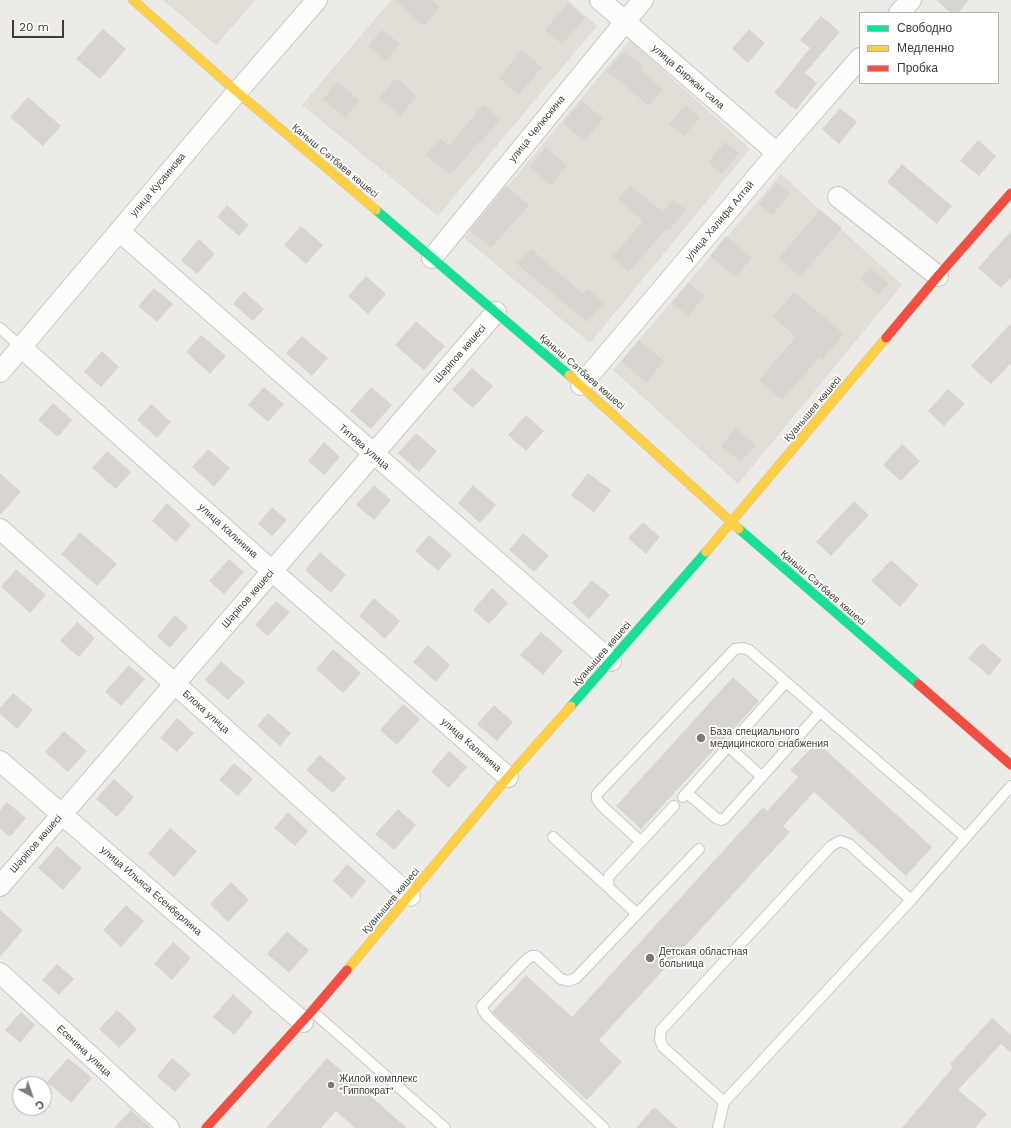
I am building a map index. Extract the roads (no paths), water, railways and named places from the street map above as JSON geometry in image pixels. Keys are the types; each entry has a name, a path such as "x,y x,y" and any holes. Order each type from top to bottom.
{"street":[{"name":"Қаныш Сәтбаев көшесі","path":"133,0 237,92 581,385 731,523 1011,765"},
{"name":"улица Кусаинова","path":"0,372 237,92 317,0"},
{"name":"улица Биржан сала","path":"600,0 777,153"},
{"name":"улица Челюскина","path":"432,258 643,0"},
{"path":"900,12 910,0"},
{"name":"улица Халифа Алтай","path":"581,385 777,153 859,59"},
{"name":"Қуанышев көшесі","path":"206,1128 307,1016 410,896 508,777 731,523 938,276 1011,193"},
{"path":"838,197 938,276"},
{"name":"Титова улица","path":"119,231 373,455 611,661"},
{"name":"Шәріпов көшесі","path":"0,886 496,312"},
{"name":"улица Калинина","path":"21,347 272,571 508,777"},
{"name":"Блока улица","path":"0,529 175,684 410,896"},
{"name":"улица Ильяса Есенберлина","path":"0,761 307,1016"},
{"name":"Есенина улица","path":"0,973 169,1128"}],"lane":[{"path":"0,328 21,347"},
{"path":"640,841 601,805 597,799 597,794 735,649 743,648 749,650 965,837"},
{"path":"786,682 685,795 716,818 720,820 724,819 820,712"},
{"path":"728,746 762,777"},
{"path":"718,1128 724,1102 911,900 1011,786"},
{"path":"609,888 609,876 674,806"},
{"path":"553,837 637,914"},
{"path":"724,1102 663,1047 660,1040 661,1030 831,846 840,841 848,844 911,900"},
{"path":"604,1128 487,1016 482,1006 527,959 532,956 536,956 561,978 568,981 576,978 699,849"},
{"path":"307,1016 444,1128"}],"place":[{"name":"База специального медицинского снабжения","path":"701,738"},
{"name":"Детская областная больница","path":"650,958"},
{"name":"Жилой комплекс \"Гиппократ\"","path":"331,1085"}]}
